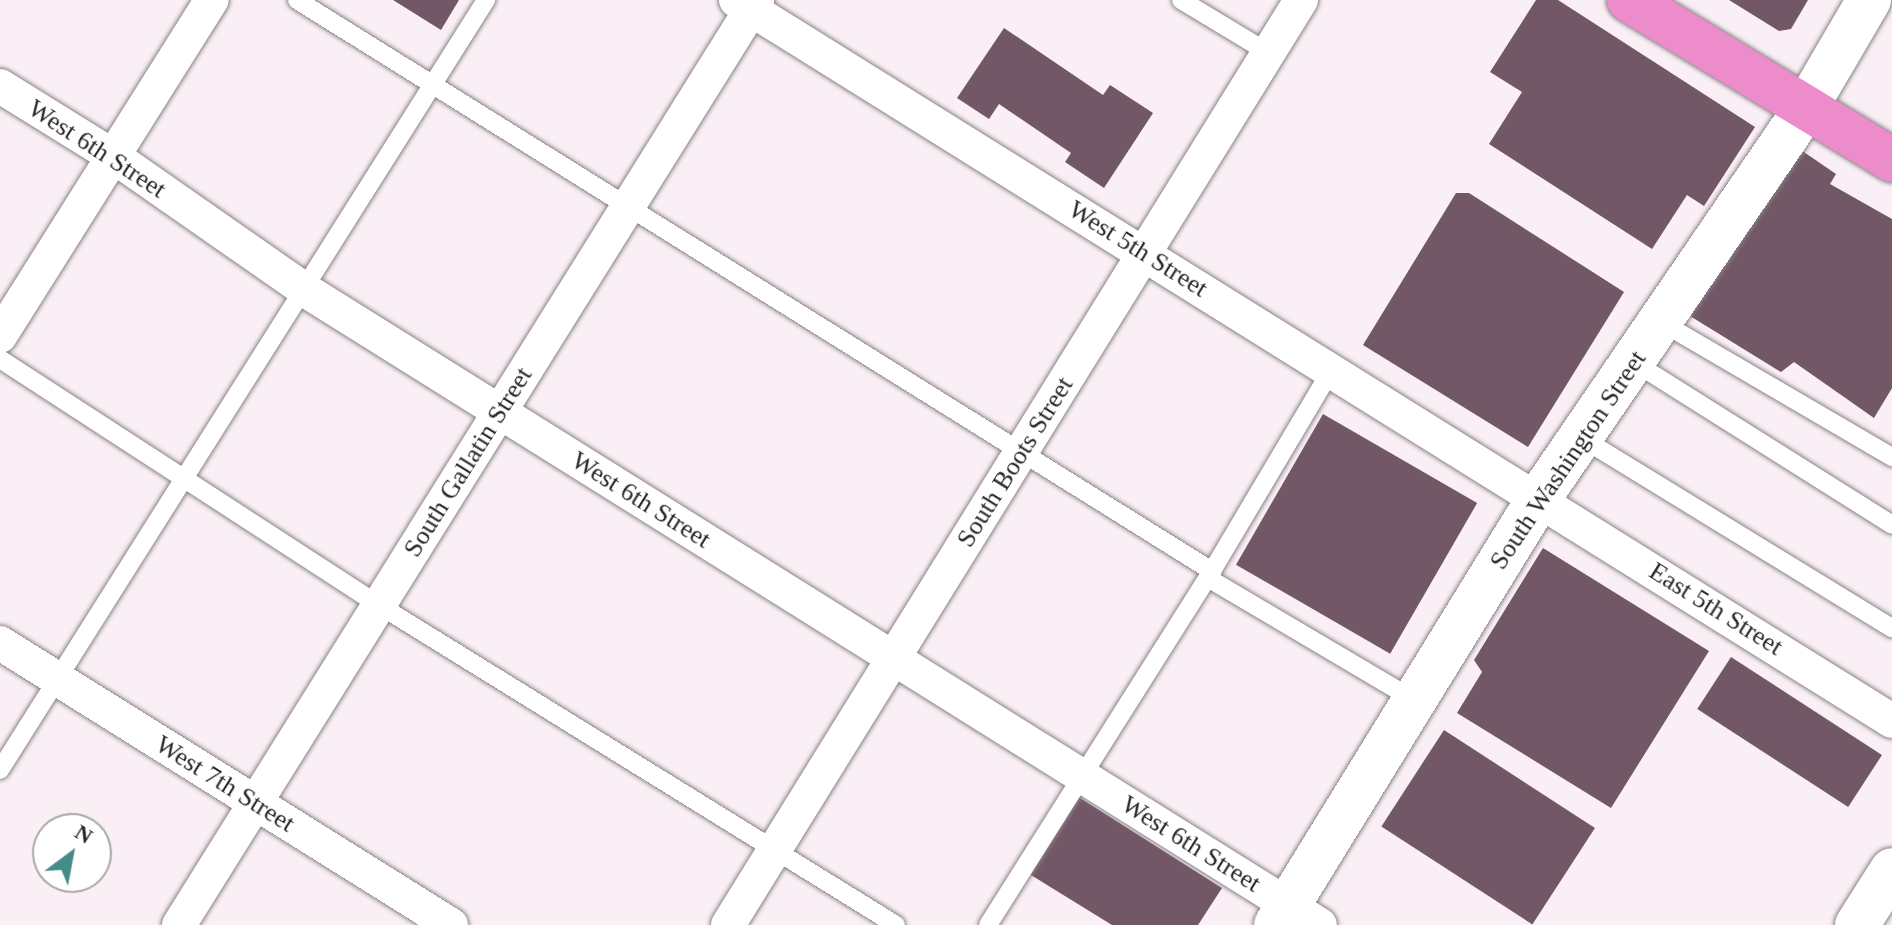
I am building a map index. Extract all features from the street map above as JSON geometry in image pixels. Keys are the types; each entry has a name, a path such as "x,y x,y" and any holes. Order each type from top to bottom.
{"highway":[{"path":"1629,0 1892,160"}],"main road":[{"name":"South Washington Street","path":"1295,918 1414,700 1539,498 1807,106 1869,0"},
{"path":"1857,925 1892,870"}],"street":[{"path":"0,336 212,0"},
{"name":"South Boots Street","path":"728,925 1301,0"},
{"name":"South Gallatin Street","path":"179,925 627,207 748,3"},
{"name":"West 5th Street","path":"748,3 1539,498"},
{"name":"West 6th Street","path":"0,86 113,156 305,290 1082,776 1295,918"},
{"name":"East 5th Street","path":"1539,498 1892,721"},
{"name":"West 7th Street","path":"0,643 451,925"}],"lane":[{"path":"297,0 1021,452 1210,575 1414,700"},
{"path":"0,770 486,0"},
{"path":"1181,0 1269,53"},
{"path":"1661,322 1892,457"},
{"path":"0,359 379,605 896,925"},
{"path":"1632,361 1892,525"},
{"path":"988,925 1210,575 1332,369"},
{"path":"1580,437 1892,628"}],"building":[{"path":"393,0 459,0 441,30"},
{"path":"1536,0 1558,0 1755,127 1704,206 1687,195 1652,249 1489,144 1522,92 1490,72"},
{"path":"1729,0 1808,0 1791,29 1779,31"},
{"path":"1004,28 1103,95 1110,85 1153,113 1104,188 1065,162 1071,153 999,104 989,119 957,98"},
{"path":"1798,148 1836,174 1830,184 1892,219 1892,388 1874,418 1794,362 1781,372 1690,316"},
{"path":"1456,193 1469,193 1624,292 1528,447 1363,345"},
{"path":"1323,414 1477,503 1390,654 1236,565"},
{"path":"1543,548 1709,651 1611,808 1457,713 1482,672 1474,660"},
{"path":"1731,657 1882,755 1848,807 1697,709"},
{"path":"1444,730 1595,828 1532,924 1381,826"},
{"path":"1074,794 1222,888 1198,925 1112,925 1026,872"}]}
